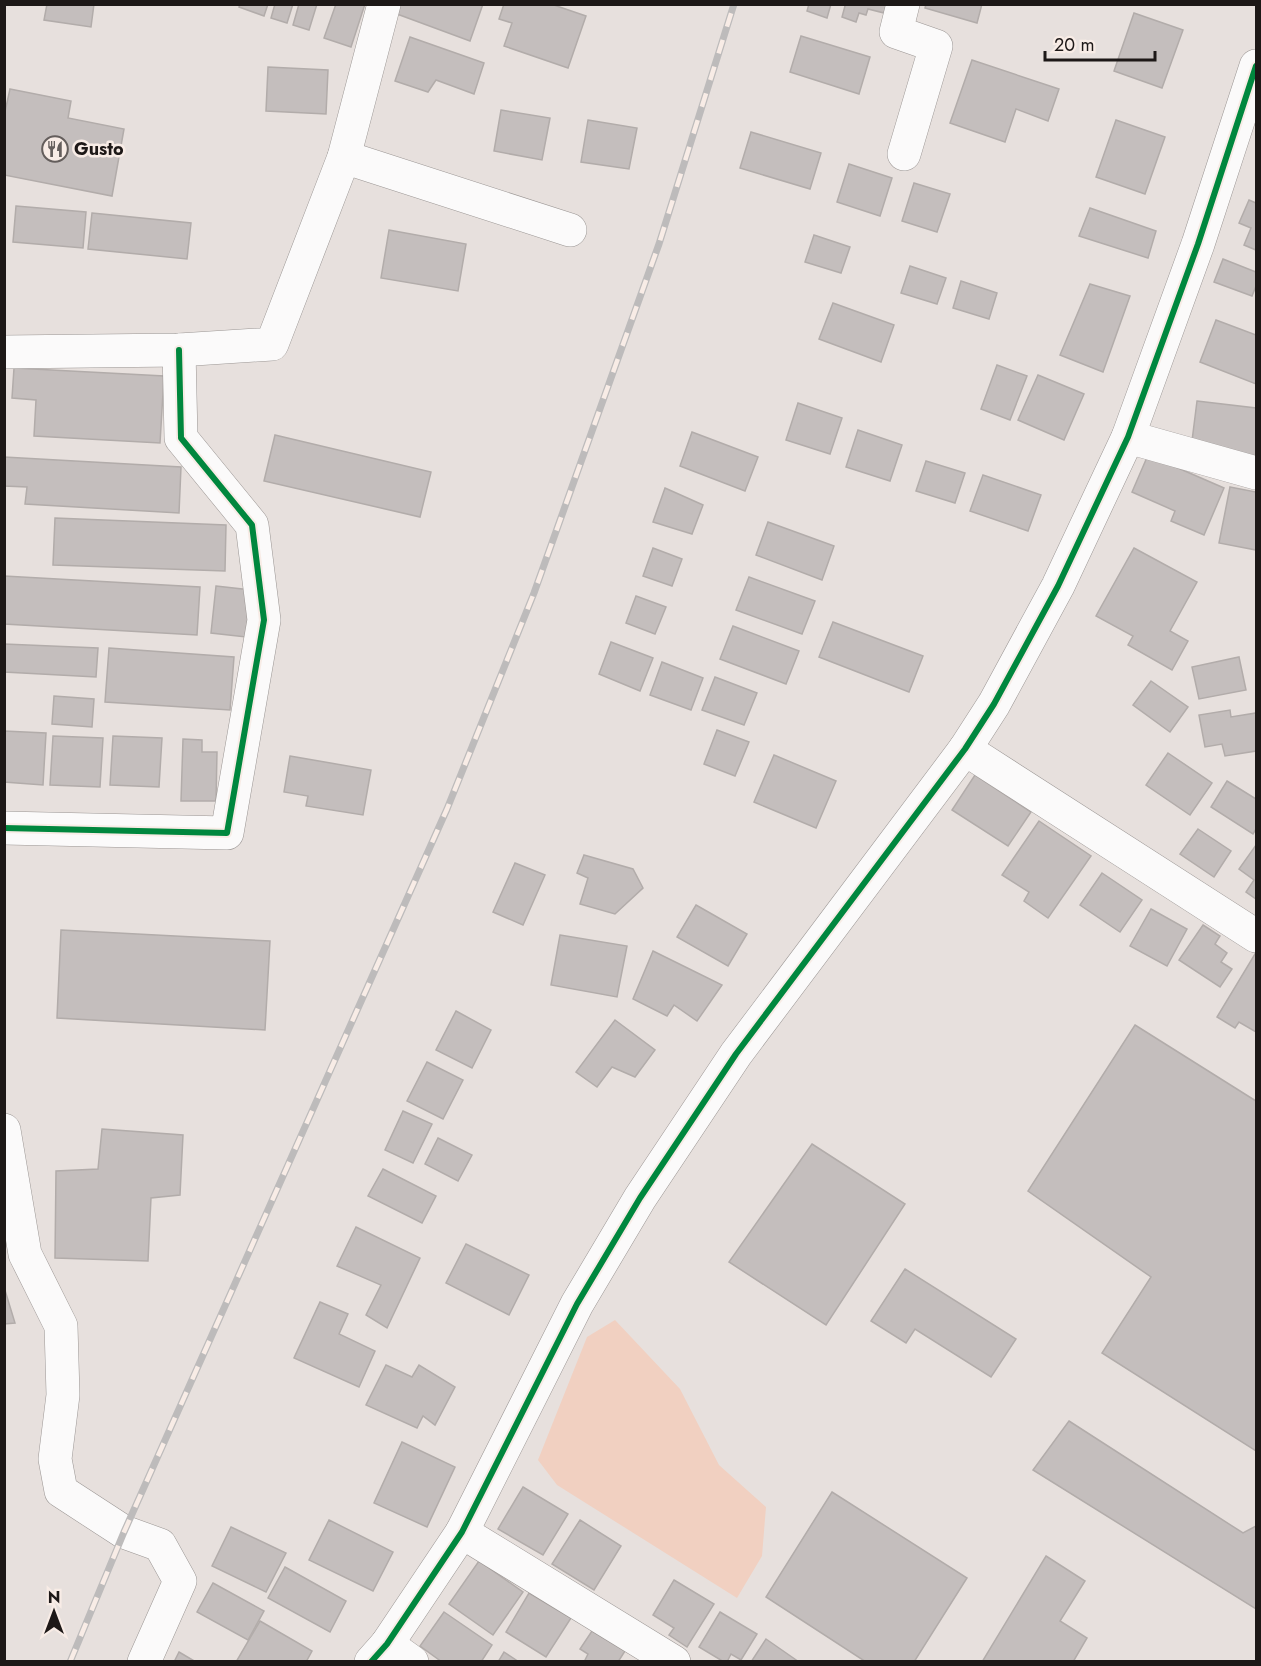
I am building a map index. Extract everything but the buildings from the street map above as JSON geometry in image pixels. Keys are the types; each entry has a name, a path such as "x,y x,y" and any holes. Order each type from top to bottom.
{"street":[{"path":"4,352 179,350 272,344 344,157 384,4"},
{"path":"903,4 896,32 936,46 904,154"},
{"path":"390,1656 462,1532 577,1304 640,1198 736,1054 965,748 994,704 1058,586 1128,437 1198,244 1257,66"},
{"path":"344,157 570,230"},
{"path":"4,828 227,833 264,620 252,525 181,438 179,350"},
{"path":"1128,437 1257,473"},
{"path":"965,748 1257,936"},
{"path":"4,1130 25,1254 61,1326 63,1395 55,1459 61,1491 124,1532 160,1545 180,1581 144,1662"},
{"path":"462,1532 674,1662"}],"shaded area":[{"path":"615,1320 680,1389 719,1465 766,1507 762,1556 737,1598 557,1485 538,1460 587,1337"}],"railway":[{"path":"70,1662 124,1532 447,809 534,593 659,244 734,4"}],"cycle path":[{"path":"371,1662 387,1644 462,1532 577,1304 640,1198 736,1054 965,749 994,704 1058,586 1128,437 1198,244 1256,66"},
{"path":"4,828 227,833 264,620 252,525 181,438 179,350"}],"place":[{"name":"Gusto","path":"55,149"}]}
